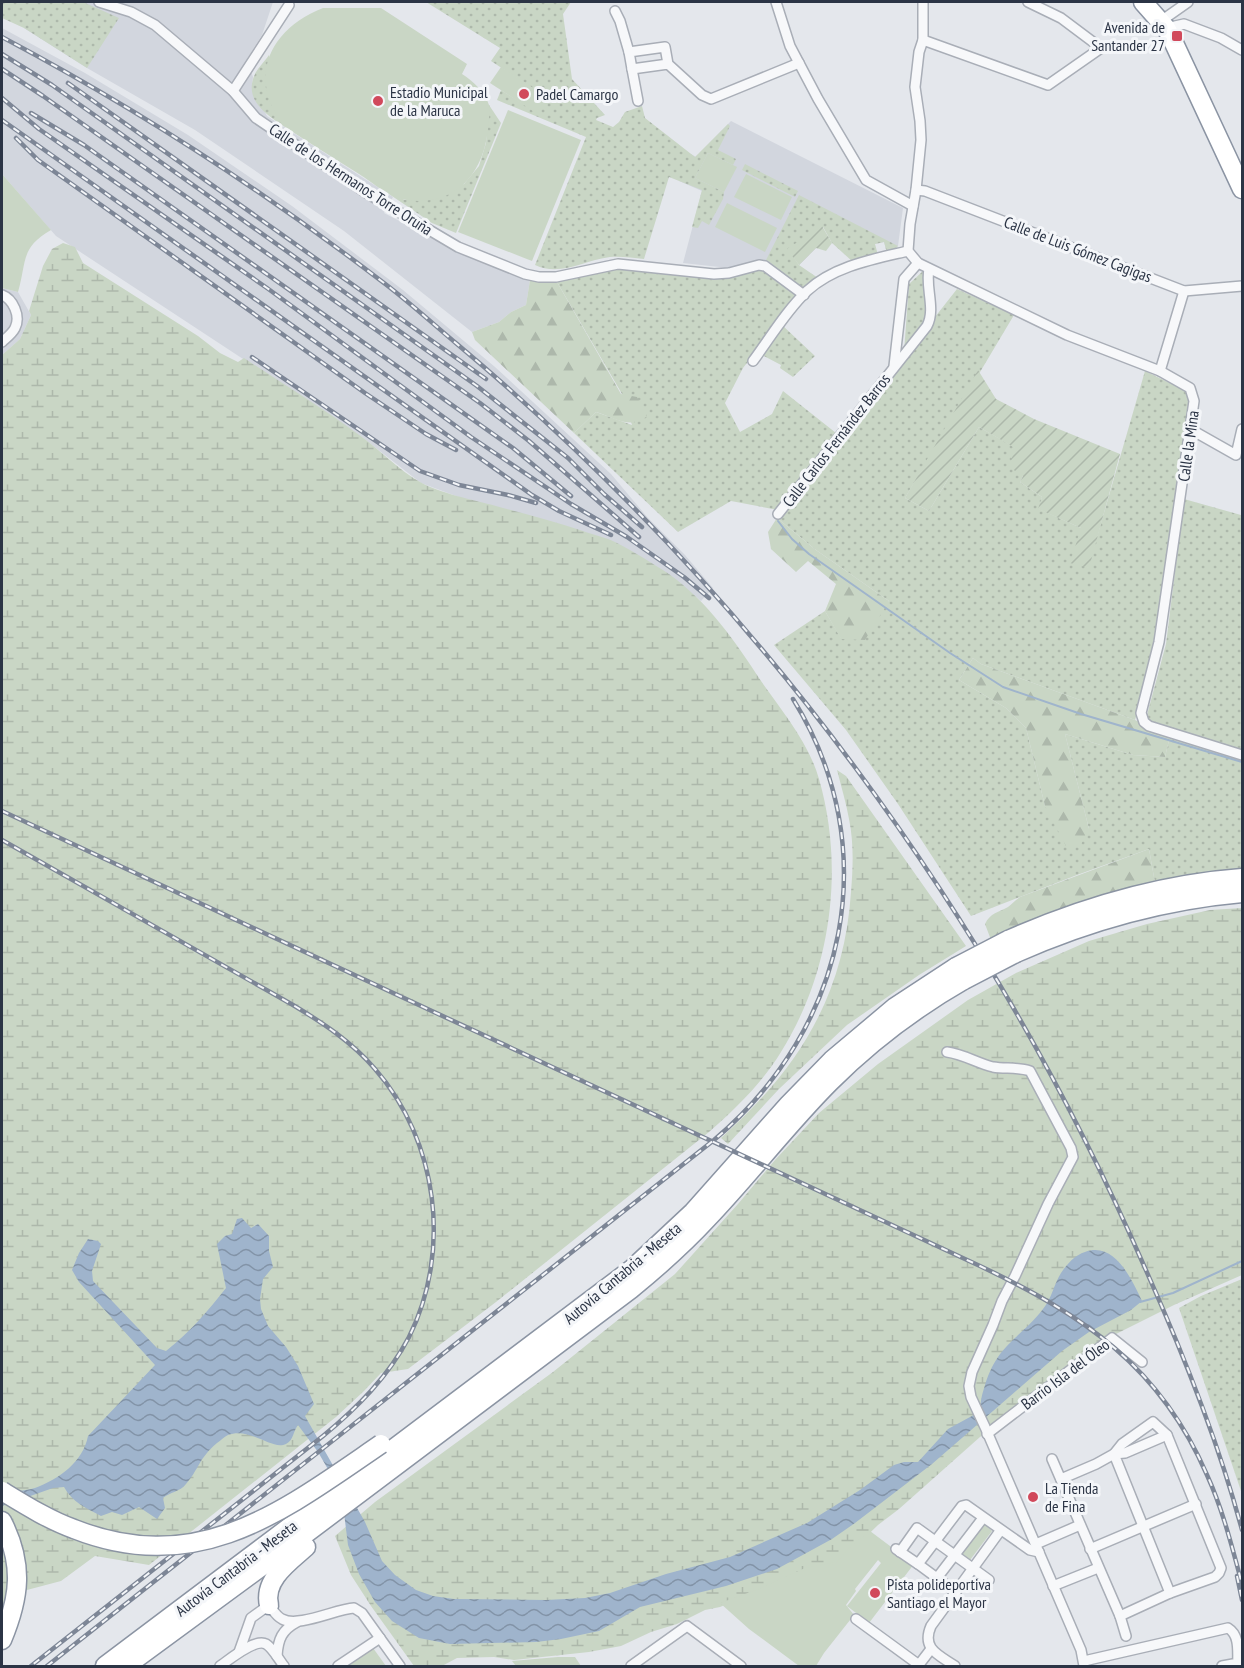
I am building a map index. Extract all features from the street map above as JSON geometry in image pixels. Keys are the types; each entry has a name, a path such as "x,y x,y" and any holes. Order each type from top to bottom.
{"highway":[{"path":"1143,2 1163,25 1188,70 1242,189"},
{"name":"Autovía Cantabria - Meseta","path":"364,1486 663,1242 832,1060 895,1007 1012,946 1057,919 1116,900 1176,886 1242,878"},
{"name":"Autovía Cantabria - Meseta","path":"1012,946 1111,917 1171,903 1242,893"},
{"name":"Autovía Cantabria - Meseta","path":"364,1486 499,1389 663,1262 707,1219 802,1112 845,1068 960,973"},
{"path":"2,1491 42,1515 94,1536 142,1545 190,1544 235,1533 269,1517 381,1444 663,1242"},
{"path":"269,1605 268,1590 277,1575 296,1556 332,1511 364,1486"},
{"name":"Autovía Cantabria - Meseta","path":"126,1666 235,1587 332,1511"},
{"name":"Autovía Cantabria - Meseta","path":"105,1666 332,1511"},
{"path":"2,1521 13,1548 18,1572 14,1605 2,1640"},
{"path":"135,1666 235,1587"}],"street":[{"name":"Calle de los Hermanos Torre Oruña","path":"99,2 131,12 155,25 233,91 256,118 365,192 458,247 538,277 556,278 618,264 714,274 729,273 759,265 765,266 804,295"},
{"path":"776,2 790,46 866,180 913,206"},
{"path":"753,360 804,295 832,273 873,259 908,251 921,130 915,87 919,52 923,40 923,2"},
{"path":"923,40 1048,85 1101,48 1061,18 1028,2"},
{"path":"1163,25 1188,2"},
{"path":"233,91 289,5"},
{"path":"615,11 629,52 638,101"},
{"path":"1163,25 1184,24 1221,38 1242,51"},
{"path":"629,52 665,47 668,64 702,95 711,99 799,63"},
{"path":"632,69 668,64"},
{"name":"Calle de Luis Gómez Cagigas","path":"916,190 925,191 1003,220 1184,291 1242,286"},
{"name":"Calle la Mina","path":"908,251 918,263 929,269 1067,335 1160,371 1190,388 1194,401 1159,642 1141,713 1144,722 1149,726 1242,755"},
{"name":"Calle Carlos Fernández Barros","path":"894,366 904,279 918,263"},
{"name":"Calle Carlos Fernández Barros","path":"778,514 930,320 929,269"},
{"path":"1160,371 1184,291"},
{"path":"2,295 12,302 17,321 15,329 2,342"},
{"path":"1190,429 1236,455 1242,429"},
{"path":"947,1053 957,1054 991,1066 1030,1071 1071,1148 1073,1157 1048,1204 1016,1276 1002,1300 974,1364 969,1386 971,1397 1038,1548 1084,1664 1228,1628 1235,1635 1238,1649 1235,1665 1222,1666"},
{"name":"Barrio Isla del Óleo","path":"986,1430 1112,1338 1142,1362"},
{"path":"1061,1479 1114,1454 1122,1444 1153,1422 1167,1435 1221,1568 1220,1573 1120,1616"},
{"path":"1114,1454 1125,1453 1167,1435"},
{"path":"1114,1454 1170,1593"},
{"path":"1052,1459 1120,1616 1126,1636"},
{"path":"1090,1549 1196,1504"},
{"path":"918,1564 962,1506 966,1505 1030,1550 1080,1525"},
{"path":"937,1578 983,1518"},
{"path":"1016,1542 1027,1523"},
{"path":"957,1592 898,1551 917,1528 989,1580"},
{"path":"955,1666 931,1649 927,1640 930,1626 1000,1531"},
{"path":"1053,1586 1098,1568"},
{"path":"239,1653 251,1618 269,1605 282,1619 299,1621"},
{"path":"277,1656 278,1642 288,1627 299,1621 356,1609 361,1612 400,1666"},
{"path":"856,1619 919,1666 931,1649"},
{"path":"631,1666 687,1626 735,1665"},
{"path":"338,1666 380,1638"},
{"path":"220,1666 257,1643 265,1643 284,1666"}],"shaded area":[{"path":"39,2 273,2 262,35 247,59 253,77 252,86 267,116 393,197 384,213 475,260 530,280 526,305 511,312 499,322 472,332 344,231 195,130 87,68 24,28"},
{"path":"2,28 85,73 188,135 292,206 403,290 495,367 611,474 713,588 701,601 669,575 421,483 363,438 56,236 2,174"},
{"path":"731,121 903,208 898,246 887,253 884,242 875,244 839,216 767,262 746,263 738,269 683,263 702,191 679,181 691,154 696,157"},
{"path":"2,288 18,292 31,315 20,339 2,355"}],"green space":[{"path":"2,2 83,2 119,18 87,68 24,28 2,18"},
{"path":"426,2 571,2 563,14 572,79 605,115 596,120 613,127 625,112 642,106 645,118 695,157 728,124 730,126 718,150 736,159 733,165 708,153 695,178 724,192 723,199 709,225 702,221 698,228 692,227 702,190 669,177 644,259 610,257 563,269 535,265 586,137 497,100 501,90 536,112 546,97 491,61 500,48"},
{"name":"Estadio Municipal de la Maruca","path":"323,8 381,8 467,64 462,74 485,96 490,113 481,159 464,184 440,198 424,201 401,199 382,190 285,127 273,109 267,91 266,74 269,57 277,42 289,29 304,17"},
{"path":"269,55 285,127 260,108 253,95 254,76"},
{"name":"Padel Camargo","path":"501,67 547,97 536,113 490,83"},
{"path":"489,105 501,123 456,233 432,223 386,192 405,200 464,184 479,166 486,143"},
{"path":"508,110 581,140 532,261 458,232"},
{"path":"708,153 737,167 724,192 695,178"},
{"path":"745,164 798,191 795,197 742,170"},
{"path":"2,174 51,230 29,249 18,292 2,288"},
{"path":"746,174 792,197 781,220 734,197"},
{"path":"799,195 898,246 887,253 884,242 875,244 878,255 853,262 832,243 823,227 788,249 799,265 818,278 803,290 768,261 765,262"},
{"path":"727,203 777,228 765,252 715,227"},
{"path":"822,226 832,243 826,251 816,248 799,265 787,249"},
{"path":"63,243 75,247 83,263 198,336 220,353 238,362 244,358 318,407 362,437 420,482 447,493 607,539 649,561 683,585 709,610 731,637 809,753 819,779 827,813 832,884 822,954 812,988 798,1021 766,1074 709,1132 408,1369 381,1373 336,1417 149,1565 95,1556 61,1581 8,1595 2,1617 2,355 20,339 31,315 29,311 43,266 52,249"},
{"path":"617,268 720,277 764,268 799,294 743,368 725,403 740,432 772,414 783,391 836,433 778,510 731,501 678,532 574,433 596,412 632,425 622,394 557,282"},
{"path":"923,271 927,320 904,352 909,284"},
{"path":"530,280 557,282 621,394 637,397 647,416 635,422 629,422 616,420 596,412 574,433 475,340 472,332 499,322 511,312 526,305"},
{"path":"957,289 1014,315 905,498 929,511 979,427 1016,448 1023,476 1020,482 1042,497 1039,509 1081,528 1088,568 1145,371 1184,390 1189,397 1153,656 1135,720 981,664 973,658 959,680 1006,708 1026,728 1045,806 1089,829 1065,734 1133,755 1165,757 1170,736 1242,759 1242,871 1155,883 1149,849 971,916 898,804 846,730 774,645 825,611 841,638 889,601 816,550 777,518"},
{"path":"782,325 815,356 793,377 780,368 781,365 760,354"},
{"path":"978,370 996,399 1034,419 1120,454 1089,568 1070,563 1081,528 1038,509 1042,497 1020,482 1023,476 1009,467 1015,448 979,427 929,511 905,498"},
{"path":"1184,499 1241,515 1242,509 1242,750 1153,722 1148,719 1147,715 1166,644"},
{"path":"777,518 816,550 889,601 865,640 841,639 825,611 836,584 808,561 796,572 771,549 768,532"},
{"path":"973,658 981,664 1135,720 1170,736 1165,757 1133,755 1065,734 1089,829 1081,844 1066,846 1045,806 1026,728 1006,708 959,680"},
{"path":"837,770 846,776 966,946 919,975 847,1025 779,1089 728,1144 721,1138 773,1085 794,1058 827,998 839,965 847,930 853,855 849,819"},
{"path":"1149,849 1155,883 1072,907 991,940 985,924 987,920 1020,897"},
{"path":"1242,908 1242,1275 1174,1305 1100,1342 980,1437 878,1525 839,1563 720,1607 705,1610 677,1624 651,1632 621,1646 514,1660 494,1657 457,1658 442,1666 414,1666 351,1575 335,1536 375,1502 553,1372 675,1274 819,1113 878,1064 968,1000 1016,973 1089,941 1147,924 1210,910"},
{"path":"1242,1279 1242,1494 1179,1308"},
{"path":"984,1524 992,1531 970,1560 962,1554"},
{"path":"870,1531 914,1564 869,1623 847,1606 881,1563 878,1560 855,1589 856,1591 846,1605 854,1615 816,1666 799,1666 749,1629 720,1603 805,1568 837,1562 852,1545"},
{"path":"373,1648 386,1666 346,1666"},
{"path":"575,1657 581,1666 516,1666 512,1661"}],"water":[{"path":"242,1218 251,1228 258,1224 269,1236 269,1251 273,1267 263,1279 261,1309 268,1326 298,1366 314,1404 305,1416 365,1522 382,1561 395,1575 416,1590 433,1596 454,1599 585,1598 610,1593 666,1574 730,1557 807,1523 860,1490 894,1465 918,1462 948,1429 981,1411 984,1389 996,1360 1043,1309 1061,1273 1078,1255 1096,1250 1114,1257 1127,1273 1142,1301 1131,1310 1089,1332 1062,1351 932,1464 855,1523 832,1539 777,1569 726,1586 640,1607 599,1631 536,1642 450,1644 419,1638 392,1621 375,1602 359,1574 348,1545 344,1513 329,1471 298,1425 291,1440 280,1445 245,1434 237,1433 225,1437 206,1454 184,1487 163,1498 165,1508 157,1519 139,1507 122,1515 112,1512 101,1516 75,1501 64,1487 53,1488 2,1506 2,1494 35,1488 53,1480 69,1468 81,1454 88,1436 155,1365 79,1282 72,1270 88,1239 101,1244 92,1271 93,1281 157,1348 166,1351 183,1337 226,1288 217,1244 225,1236 232,1234 237,1219"}],"waterway":[{"path":"778,521 792,539 809,554 950,653 1003,687 1081,714 1242,762"},
{"path":"1140,1302 1173,1293 1242,1261"}],"railway":[{"path":"2,37 100,92 196,151 289,213 400,295 565,441 668,544 764,652 854,766 938,885 1014,1009 1083,1137 1145,1268 1211,1430 1242,1530"},
{"path":"2,54 52,85 477,386 568,458 642,527"},
{"path":"2,69 480,403 529,441 639,537"},
{"path":"68,83 486,379"},
{"path":"2,98 39,129 267,288 471,437 571,504 627,537 684,577 709,598"},
{"path":"31,113 84,145 513,448 571,496"},
{"path":"2,120 532,495 559,511 611,535"},
{"path":"16,138 38,160 365,393 426,434 456,450"},
{"path":"252,357 420,471 459,485 536,503"},
{"path":"47,1666 714,1140 759,1095 796,1045 822,991 838,934 844,875 839,815 822,756 793,699"},
{"path":"2,811 980,1266 1052,1304 1115,1348 1142,1374 1166,1403 1188,1437 1213,1488 1242,1584"},
{"path":"2,840 293,1005 326,1026 357,1050 375,1069 396,1098 413,1129 425,1163 432,1198 434,1233 431,1269 422,1304 409,1337 401,1352 371,1391 323,1436 31,1666"},
{"path":"1237,1576 1242,1600"}],"place":[{"name":"Avenida de Santander 27","path":"1177,36"},
{"name":"Padel Camargo","path":"524,94"},
{"name":"Estadio Municipal de la Maruca","path":"378,101"},
{"name":"La Tienda de Fina","path":"1033,1497"},
{"name":"Pista polideportiva Santiago el Mayor","path":"875,1593"}]}
